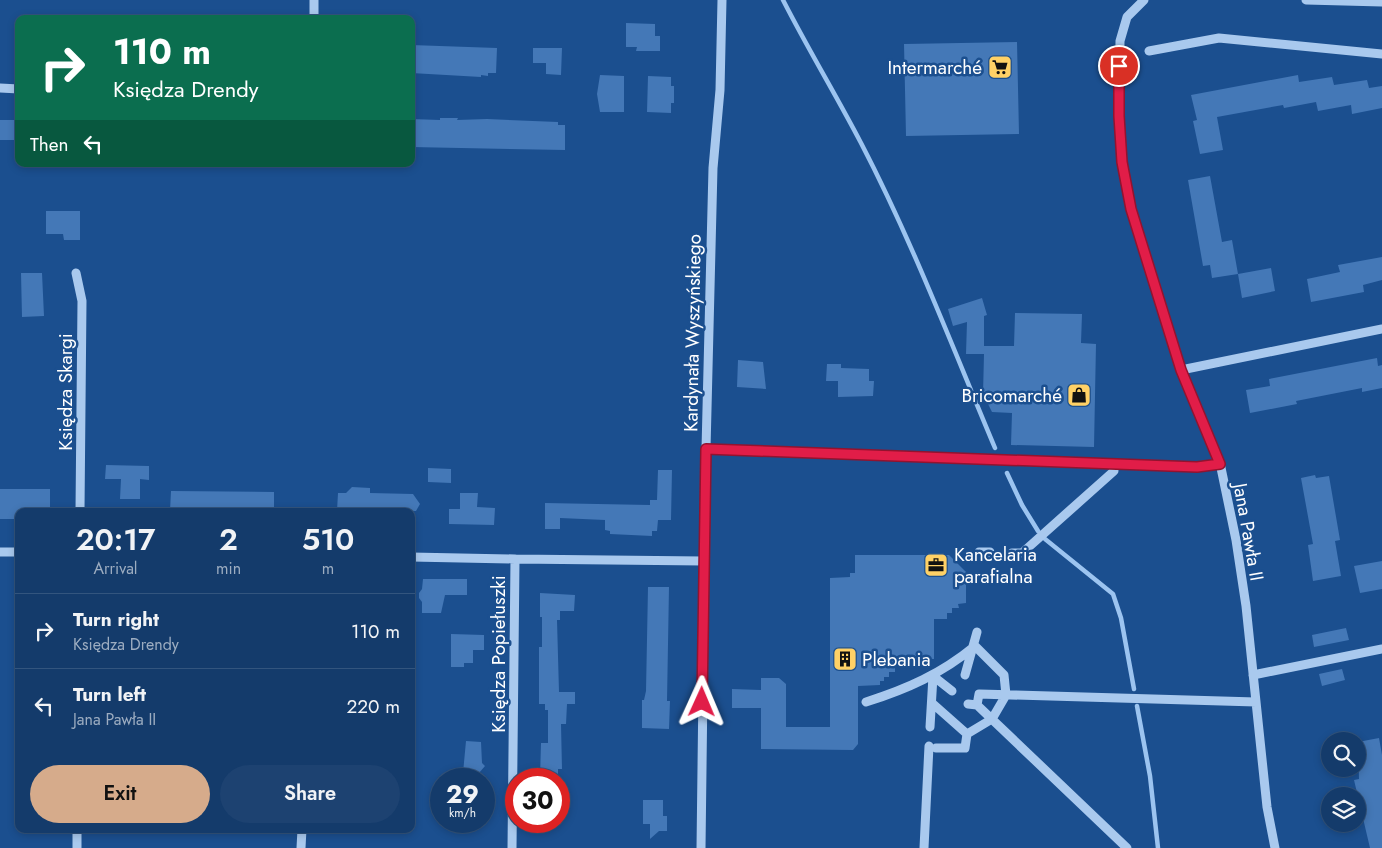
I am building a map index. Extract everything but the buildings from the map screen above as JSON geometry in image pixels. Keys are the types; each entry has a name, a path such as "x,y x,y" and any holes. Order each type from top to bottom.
{"street":[{"path":"314,0 314,15"},
{"name":"Kardynała Wyszyńskiego","path":"701,848 703,561 713,168 720,90 722,0"},
{"path":"1306,0 1382,2"},
{"name":"Jana Pawła II","path":"1139,1 1127,17 1120,40 1119,116 1122,162 1131,209 1181,370 1220,464 1236,540 1267,807 1275,848"},
{"path":"1149,51 1219,38 1382,54"},
{"path":"0,88 15,89"},
{"name":"Księdza Skargi","path":"76,273 82,301 80,508"},
{"path":"1181,370 1382,329"},
{"path":"706,449 1197,467 1220,464"},
{"path":"1012,553 1022,553 1114,471 1114,464"},
{"path":"0,552 15,552"},
{"path":"980,552 990,552"},
{"path":"415,557 515,559"},
{"name":"Księdza Popiełuszki","path":"512,848 515,559 703,561"},
{"path":"965,675 975,646 977,632"},
{"path":"866,702 905,690 933,676 953,664 975,646"},
{"path":"967,734 992,720 1006,695 1004,675 975,646"},
{"path":"1253,675 1382,649"},
{"path":"933,676 952,691"},
{"path":"930,727 933,676"},
{"path":"1127,848 992,720 972,705 979,694 1256,702"},
{"path":"932,703 967,734"},
{"path":"924,848 933,747 965,748 967,734"},
{"path":"77,833 77,848"},
{"path":"302,833 302,848"}],"waterway":[{"path":"783,0 880,180 931,294 995,448"},
{"path":"1007,473 1022,505 1038,531"},
{"path":"1045,539 1113,594 1121,618 1134,689"},
{"path":"1137,706 1150,776 1158,848"}],"place":[{"name":"Intermarché","path":"1000,67"},
{"name":"Bricomarché","path":"1079,395"},
{"name":"Kancelaria parafialna","path":"936,565"},
{"name":"Plebania","path":"845,659"}],"route":[{"path":"702,702 706,449 1197,467 1220,464 1181,370 1131,209 1122,162 1119,116 1119,66"}]}
